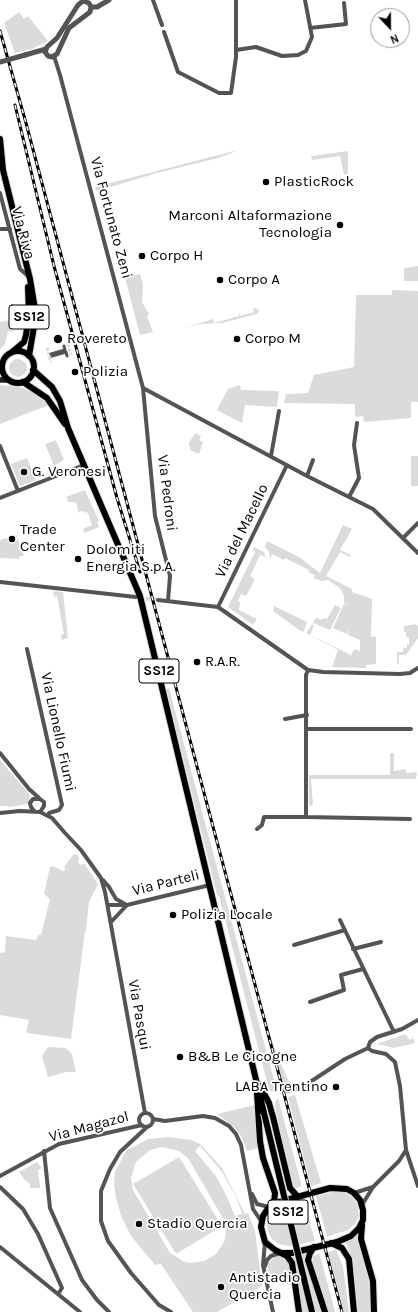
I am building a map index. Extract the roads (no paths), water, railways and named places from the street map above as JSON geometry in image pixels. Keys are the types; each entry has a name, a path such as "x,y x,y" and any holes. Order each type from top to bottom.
{"main road":[{"name":"SS12","path":"0,139 3,170 28,276 35,315 29,356"},
{"name":"SS12","path":"12,352 24,342 26,335 29,315 28,276"},
{"path":"12,352 21,352 29,356 33,363 33,370 31,375 23,382 16,383 9,380 3,374 1,366 5,357 12,352"},
{"name":"SS12","path":"33,370 56,392 68,428 140,596 312,1312"},
{"path":"0,380 9,380"},
{"name":"SS12","path":"23,382 47,398 68,428"},
{"path":"257,1082 266,1098 273,1117 290,1188 298,1197"},
{"path":"257,1082 260,1141 263,1158 275,1193 272,1206 261,1222 261,1232 265,1242 275,1250 287,1256 292,1263 299,1312"},
{"path":"272,1206 298,1197 336,1188 346,1189 354,1193 362,1205 364,1215 361,1239 373,1282 374,1312"},
{"path":"281,1253 292,1253 351,1236 362,1224"},
{"path":"331,1243 342,1248 349,1259 354,1312"},
{"path":"314,1247 308,1260 325,1312"}],"street":[{"path":"91,7 97,7 109,0"},
{"path":"153,0 162,25"},
{"path":"164,32 178,72 219,93 232,93 236,50 236,0"},
{"path":"236,50 256,48 282,56 298,55 306,51 312,37 305,0"},
{"path":"0,62 46,49 57,38 78,5 83,1 89,3 91,7"},
{"path":"310,28 346,24 344,3"},
{"path":"46,49 45,52 48,56 54,56 57,54 69,28 89,13 91,7"},
{"name":"Via Fortunato Zeni","path":"54,56 142,388"},
{"name":"Via Riva","path":"0,193 20,268 28,276"},
{"path":"0,229 10,229"},
{"path":"64,346 65,350 52,355 66,352 67,356"},
{"path":"142,388 376,512 418,553"},
{"name":"Via Pedroni","path":"142,388 155,516 170,576 168,601"},
{"path":"271,456 279,411"},
{"path":"349,497 358,478 354,445 356,423"},
{"path":"0,446 18,491"},
{"path":"306,476 313,460"},
{"path":"0,498 84,465"},
{"name":"Via del Macello","path":"218,607 287,465"},
{"path":"403,538 418,523"},
{"path":"0,582 136,597"},
{"path":"158,600 218,607 308,670 400,674 410,673 418,668"},
{"name":"Via Lionello Fiumi","path":"27,649 62,805 59,810 49,812"},
{"path":"306,817 306,675 308,670"},
{"path":"284,719 306,715"},
{"path":"306,729 411,728"},
{"path":"0,753 29,789 40,799"},
{"path":"29,789 34,811"},
{"name":"Via Parteli","path":"20,810 36,798 40,799 52,818 81,850 101,878 110,887 116,899 127,905"},
{"path":"40,812 44,804"},
{"name":"Via Parteli","path":"0,813 20,810 34,811 40,812 52,818"},
{"path":"257,829 262,825 264,817 410,819"},
{"name":"Via Parteli","path":"101,878 111,922"},
{"name":"Via Parteli","path":"108,904 127,905 210,885"},
{"name":"Via Parteli","path":"111,922 127,905"},
{"path":"340,920 394,1032"},
{"name":"Via Pasqui","path":"111,922 145,1113"},
{"path":"294,945 345,930"},
{"path":"353,949 381,942"},
{"path":"310,1002 344,990 341,975 363,969"},
{"path":"368,1048 368,1044 372,1040 394,1032 418,1020"},
{"path":"287,1092 301,1088 344,1059 368,1048"},
{"path":"368,1048 372,1051 386,1054 395,1062 400,1086 406,1150 418,1186"},
{"path":"148,1127 142,1125 140,1117 145,1113 150,1114 153,1119 165,1121 203,1116 223,1121 236,1134 241,1145 251,1190 253,1208 261,1222"},
{"path":"153,1119 152,1124 120,1152 110,1168 101,1191 101,1221 108,1241 131,1273 159,1304 171,1312"},
{"name":"Via Magazol","path":"0,1176 58,1144 142,1125"},
{"path":"362,1205 373,1187 399,1161 406,1150"},
{"path":"44,1151 50,1208 82,1280 97,1300 109,1312"},
{"path":"0,1187 23,1210 38,1234 62,1288 58,1294"},
{"path":"354,1193 373,1187"},
{"path":"251,1190 257,1204 272,1206"},
{"path":"265,1242 263,1260 273,1312"},
{"path":"0,1247 80,1312"},
{"path":"265,1270 267,1260 270,1256 281,1253"}],"tunnel":[{"path":"68,344 71,355"},
{"path":"47,348 51,362"},
{"path":"140,598 158,600"}],"railway":[{"path":"0,31 26,123 342,1312"},
{"path":"15,105 54,266 117,498 140,572"}],"place":[{"name":"PlasticRock","path":"266,182"},
{"name":"Marconi Altaformazione Tecnologia","path":"340,225"},
{"name":"Corpo H","path":"142,256"},
{"name":"Corpo A","path":"220,280"},
{"name":"Rovereto","path":"58,339"},
{"name":"Corpo M","path":"237,339"},
{"name":"Polizia","path":"75,372"},
{"name":"G. Veronesi","path":"24,472"},
{"name":"Trade Center","path":"12,539"},
{"name":"Dolomiti Energia S.p.A.","path":"78,559"},
{"name":"R.A.R.","path":"197,662"},
{"name":"Polizia Locale","path":"173,915"},
{"name":"B&B Le Cicogne","path":"180,1057"},
{"name":"LABA Trentino","path":"336,1087"},
{"name":"Stadio Quercia","path":"139,1224"},
{"name":"Antistadio Quercia","path":"221,1287"}]}
